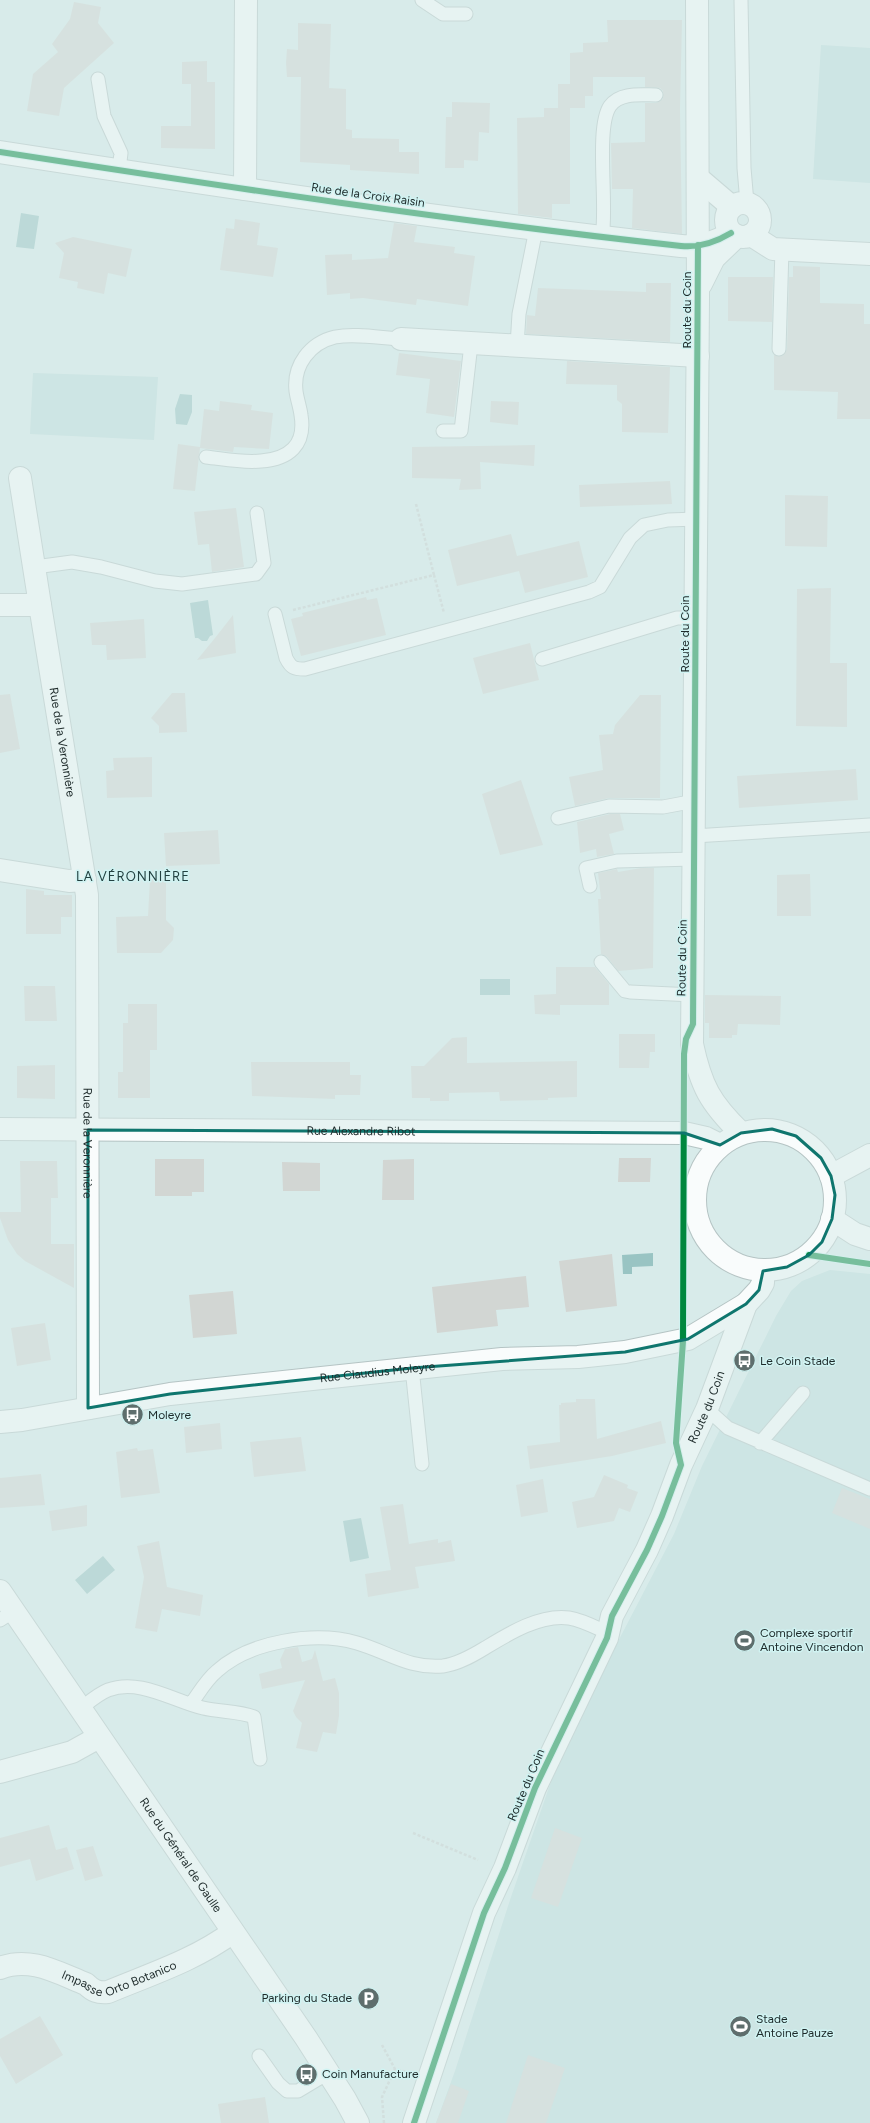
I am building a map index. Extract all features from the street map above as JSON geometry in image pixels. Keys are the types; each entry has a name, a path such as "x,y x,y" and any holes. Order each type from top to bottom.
{"street":[{"path":"245,189 246,0"},
{"name":"Route du Coin","path":"697,0 698,356 692,1044 698,1069 706,1092 717,1108 741,1133"},
{"name":"Rue de la Croix Raisin","path":"0,152 245,189 536,229 681,246 716,242 740,234"},
{"name":"Route du Coin","path":"698,178 739,205 757,210 760,216 758,228 740,234 714,258 703,277 698,293"},
{"path":"739,205 727,214 726,221 740,234 773,249 870,254"},
{"name":"Route du Coin","path":"401,339 698,356"},
{"name":"Rue de la Veronnière","path":"20,478 87,895 88,1408"},
{"path":"0,604 40,606"},
{"path":"0,870 69,881 85,880"},
{"name":"Rue Alexandre Ribot","path":"0,1129 684,1134 706,1138 720,1145"},
{"path":"772,1129 796,1136 821,1158 831,1176 835,1195 832,1220 822,1242 809,1255 787,1267 763,1271 732,1263 713,1248 700,1227 695,1208 696,1184 705,1161 720,1145 741,1133 772,1129"},
{"path":"831,1176 870,1155"},
{"path":"832,1220 855,1234 870,1239"},
{"name":"Route du Coin","path":"414,2123 484,1913 505,1868 535,1788 608,1633 612,1616 647,1550 662,1516 681,1465 707,1409 746,1304 759,1290 763,1282 763,1271"},
{"name":"Rue Claudius Moleyre","path":"0,1422 170,1394 502,1359 578,1357 625,1352 682,1341 746,1304"},
{"name":"Rue du Général de Gaulle","path":"0,1591 7,1616 80,1708 328,2073 358,2123"},
{"path":"0,1772 72,1752 99,1737"},
{"name":"Impasse Orto Botanico","path":"0,1968 23,1963 33,1963 86,1984 93,1990 100,1993 108,1992 192,1958 213,1947 233,1932"}],"lane":[{"path":"422,0 443,14 466,14"},
{"path":"739,205 744,168 741,0"},
{"path":"98,79 104,116 121,153 119,170"},
{"path":"602,237 604,215 603,139 606,116 610,106 618,100 636,95 656,95"},
{"path":"517,346 519,314 536,229"},
{"path":"779,349 782,249"},
{"path":"206,457 261,462 282,457 292,451 300,442 302,428 296,391 296,378 305,355 324,340 337,337 401,339"},
{"path":"443,431 461,431 471,344"},
{"path":"35,567 72,562 101,567 155,581 182,584 256,574 264,563 257,513"},
{"path":"275,614 286,658 294,669 305,669 589,592 600,587 630,538 644,525 668,520 696,519"},
{"path":"542,659 677,618 696,618"},
{"path":"558,818 609,806 667,807 695,801"},
{"path":"694,836 870,825"},
{"path":"590,886 586,868 617,861 694,859"},
{"path":"601,962 625,991 693,995"},
{"path":"412,1368 422,1464"},
{"path":"760,1444 804,1392"},
{"path":"707,1409 728,1428 760,1444 870,1489"},
{"path":"191,1704 204,1685 227,1663 254,1650 280,1642 319,1637 339,1638 372,1647 413,1665 445,1666 460,1661 529,1625 558,1617 583,1622 608,1633"},
{"path":"80,1708 108,1690 132,1687 146,1689 212,1710 247,1714 254,1718 260,1759"},
{"path":"259,2056 278,2083 288,2092 298,2091 328,2073"}],"path":[{"path":"416,504 448,630"},
{"path":"275,614 434,575"},
{"path":"413,1833 478,1860"},
{"path":"382,2045 396,2069 413,2074"},
{"path":"384,2123 382,2097 396,2069"}],"highlighted area":[{"path":"772,1129 796,1136 821,1158 831,1176 835,1195 832,1219 822,1242 809,1255 787,1267 763,1271 759,1290 746,1304 688,1339 625,1352 412,1368 170,1394 88,1408 88,1130 684,1133 720,1145 741,1133"}],"shaded area":[{"path":"821,45 870,48 870,183 813,179"},
{"path":"21,213 39,216 34,249 16,247"},
{"path":"33,373 158,377 154,440 30,434"},
{"path":"180,394 192,395 192,412 187,425 176,424 175,409"},
{"path":"208,600 213,635 210,636 207,641 202,641 195,638 190,603"},
{"path":"480,979 510,979 510,995 480,995"},
{"path":"653,1253 653,1266 632,1267 632,1274 623,1274 622,1255"},
{"name":"Complexe sportif Antoine Vincendon","path":"830,1270 870,1274 870,2123 436,2123 455,2071 510,1900 563,1747 674,1534 702,1466 776,1316 791,1291 802,1281"},
{"path":"361,1518 369,1558 350,1562 343,1521"},
{"path":"103,1556 115,1570 87,1594 75,1580"}],"building":[{"path":"74,2 101,7 98,23 114,43 64,88 59,116 27,111 33,74 58,52 52,44 70,19"},
{"path":"607,20 682,20 680,109 682,234 632,228 633,189 612,189 611,143 645,142 645,103 656,103 663,99 663,91 660,88 645,87 645,77 593,77 593,96 585,96 585,108 570,108 570,204 552,204 552,218 518,214 517,118 544,117 544,108 558,108 558,84 570,84 570,53 583,52 583,43 608,42"},
{"path":"298,23 331,24 329,88 346,89 346,129 352,130 352,138 399,139 399,152 419,152 419,174 350,170 350,165 300,162 301,77 287,77 286,63 287,49 298,50"},
{"path":"207,61 207,82 215,82 215,149 161,148 161,126 191,126 191,84 182,84 182,62"},
{"path":"452,102 490,103 489,133 479,132 478,161 464,160 464,168 445,168 446,117 452,117"},
{"path":"235,219 260,223 257,245 278,248 273,277 220,270 226,228 234,229"},
{"path":"394,223 417,226 414,242 455,247 454,253 475,256 468,306 417,299 416,305 363,298 350,299 350,293 327,295 325,255 352,254 352,260 388,258"},
{"path":"73,237 132,249 126,277 108,273 104,294 77,288 78,282 59,278 64,253 55,243"},
{"path":"793,266 820,267 820,303 864,304 864,324 870,324 870,419 837,419 838,392 774,390 774,355 782,356 787,349 789,277 793,277"},
{"path":"728,277 773,277 772,322 728,321"},
{"path":"646,283 671,283 670,342 526,334 527,315 535,316 538,288 646,292"},
{"path":"399,353 461,361 454,417 426,413 430,379 396,375"},
{"path":"567,361 670,367 668,433 622,432 622,404 617,400 617,385 566,384"},
{"path":"220,401 252,405 251,410 273,413 269,449 234,447 233,452 200,448 195,491 173,489 178,444 200,447 204,409 219,411"},
{"path":"491,401 519,402 518,425 490,422"},
{"path":"535,445 534,466 480,462 481,489 459,490 461,479 412,478 412,447"},
{"path":"670,481 672,504 580,507 579,485"},
{"path":"785,495 828,496 827,547 785,546"},
{"path":"236,508 244,567 212,572 209,544 198,545 194,512"},
{"path":"511,534 517,556 579,541 588,577 525,593 519,571 457,586 448,550"},
{"path":"831,588 830,663 847,663 847,727 796,726 797,589"},
{"path":"366,597 367,600 377,598 386,635 301,656 291,619 303,616 302,613"},
{"path":"233,615 236,653 197,660 215,638"},
{"path":"144,619 146,658 107,660 106,645 92,645 90,623"},
{"path":"530,643 539,680 483,694 473,658"},
{"path":"172,693 185,693 187,732 159,733 159,726 151,718"},
{"path":"10,694 20,749 0,753 0,695"},
{"path":"640,695 661,695 660,798 609,798 575,806 569,777 603,770 599,735 613,734 615,725"},
{"path":"152,757 152,797 107,798 106,771 114,770 113,758"},
{"path":"856,769 858,800 739,808 737,776"},
{"path":"521,780 543,845 500,855 482,794"},
{"path":"610,814 620,814 624,830 609,834 614,854 597,857 596,849 580,853 577,822"},
{"path":"218,830 220,864 166,866 164,833"},
{"path":"641,868 654,868 653,968 618,971 607,957 601,954 598,899 601,899 598,873 617,869 618,872"},
{"path":"810,874 811,916 777,916 777,875"},
{"path":"150,879 166,879 166,920 174,928 173,940 161,953 117,953 116,917 148,916"},
{"path":"26,889 44,891 44,895 72,895 72,917 61,917 61,934 26,934"},
{"path":"556,967 595,967 609,984 609,1005 560,1005 560,1015 535,1014 534,995 556,994"},
{"path":"24,986 55,986 57,1021 25,1021"},
{"path":"705,995 781,996 780,1025 738,1024 737,1035 732,1035 732,1038 709,1038 709,1023 705,1023"},
{"path":"128,1004 157,1004 157,1050 150,1050 150,1098 118,1098 118,1072 123,1072 123,1023 128,1023"},
{"path":"619,1034 655,1034 655,1052 650,1052 649,1068 619,1068"},
{"path":"467,1037 467,1063 577,1061 577,1097 548,1098 548,1100 500,1101 499,1092 449,1093 449,1101 430,1101 430,1098 412,1098 411,1066 424,1066 452,1038"},
{"path":"251,1062 350,1062 350,1075 361,1075 360,1095 335,1095 335,1099 252,1096"},
{"path":"55,1065 55,1099 17,1098 17,1066"},
{"path":"619,1158 651,1158 650,1182 618,1182"},
{"path":"155,1159 204,1159 204,1192 192,1192 192,1196 155,1196"},
{"path":"414,1159 414,1200 382,1200 383,1160"},
{"path":"20,1161 57,1161 58,1198 51,1198 51,1244 74,1244 74,1288 25,1261 17,1254 8,1240 0,1218 0,1212 21,1212"},
{"path":"282,1162 320,1163 320,1191 283,1191"},
{"path":"612,1254 617,1306 566,1312 559,1261"},
{"path":"526,1276 529,1307 496,1310 498,1326 437,1333 432,1287"},
{"path":"233,1291 237,1334 193,1338 189,1295"},
{"path":"45,1323 51,1360 17,1366 11,1328"},
{"path":"576,1399 595,1399 597,1439 661,1421 666,1443 612,1456 530,1469 527,1446 560,1442 559,1405 561,1405 561,1403 576,1402"},
{"path":"220,1423 222,1449 186,1453 184,1427"},
{"path":"301,1437 306,1471 254,1477 250,1442"},
{"path":"137,1448 138,1451 153,1449 160,1493 121,1498 116,1452"},
{"path":"41,1474 45,1505 0,1508 0,1478"},
{"path":"604,1475 628,1485 627,1488 638,1492 630,1512 619,1508 614,1521 577,1528 572,1502 594,1497"},
{"path":"543,1479 548,1512 521,1517 516,1485"},
{"path":"842,1488 870,1499 870,1529 832,1513"},
{"path":"403,1504 409,1544 438,1539 438,1543 451,1540 455,1561 415,1567 419,1588 368,1597 365,1574 391,1570 380,1507"},
{"path":"87,1505 87,1526 52,1531 49,1511"},
{"path":"159,1541 167,1587 203,1595 200,1616 162,1609 157,1632 135,1628 144,1577 137,1546"},
{"path":"298,1647 302,1662 312,1659 315,1650 323,1681 335,1678 339,1693 339,1716 336,1734 323,1732 317,1752 296,1748 302,1723 293,1711 305,1680 262,1689 259,1674 282,1668 280,1660 285,1649"},
{"path":"49,1825 56,1850 67,1847 74,1869 36,1881 30,1859 0,1867 0,1838"},
{"path":"555,1828 582,1838 558,1907 531,1898"},
{"path":"93,1846 103,1876 85,1881 76,1850"},
{"path":"40,2016 63,2055 16,2084 0,2056 0,2039"},
{"path":"528,2055 565,2068 546,2123 506,2123"},
{"path":"451,2084 469,2091 458,2123 436,2123"},
{"path":"265,2097 269,2123 221,2123 218,2104"}],"cycle path":[{"path":"0,152 255,191 510,226 681,246 708,244 731,233"},
{"path":"414,2123 484,1913 505,1868 535,1788 607,1638 612,1616 647,1550 662,1516 681,1465 676,1443 683,1341 684,1054 686,1039 693,1024 698,245"},
{"path":"809,1255 870,1264"}],"place":[{"name":"Le Coin Stade","path":"744,1361"},
{"name":"Moleyre","path":"132,1415"},
{"name":"Complexe sportif Antoine Vincendon","path":"744,1640"},
{"name":"Parking du Stade","path":"368,1998"},
{"name":"Stade Antoine Pauze","path":"740,2026"},
{"name":"Coin Manufacture","path":"307,2074"}],"district":[{"name":"LA VÉRONNIÈRE","path":"133,876"}]}
